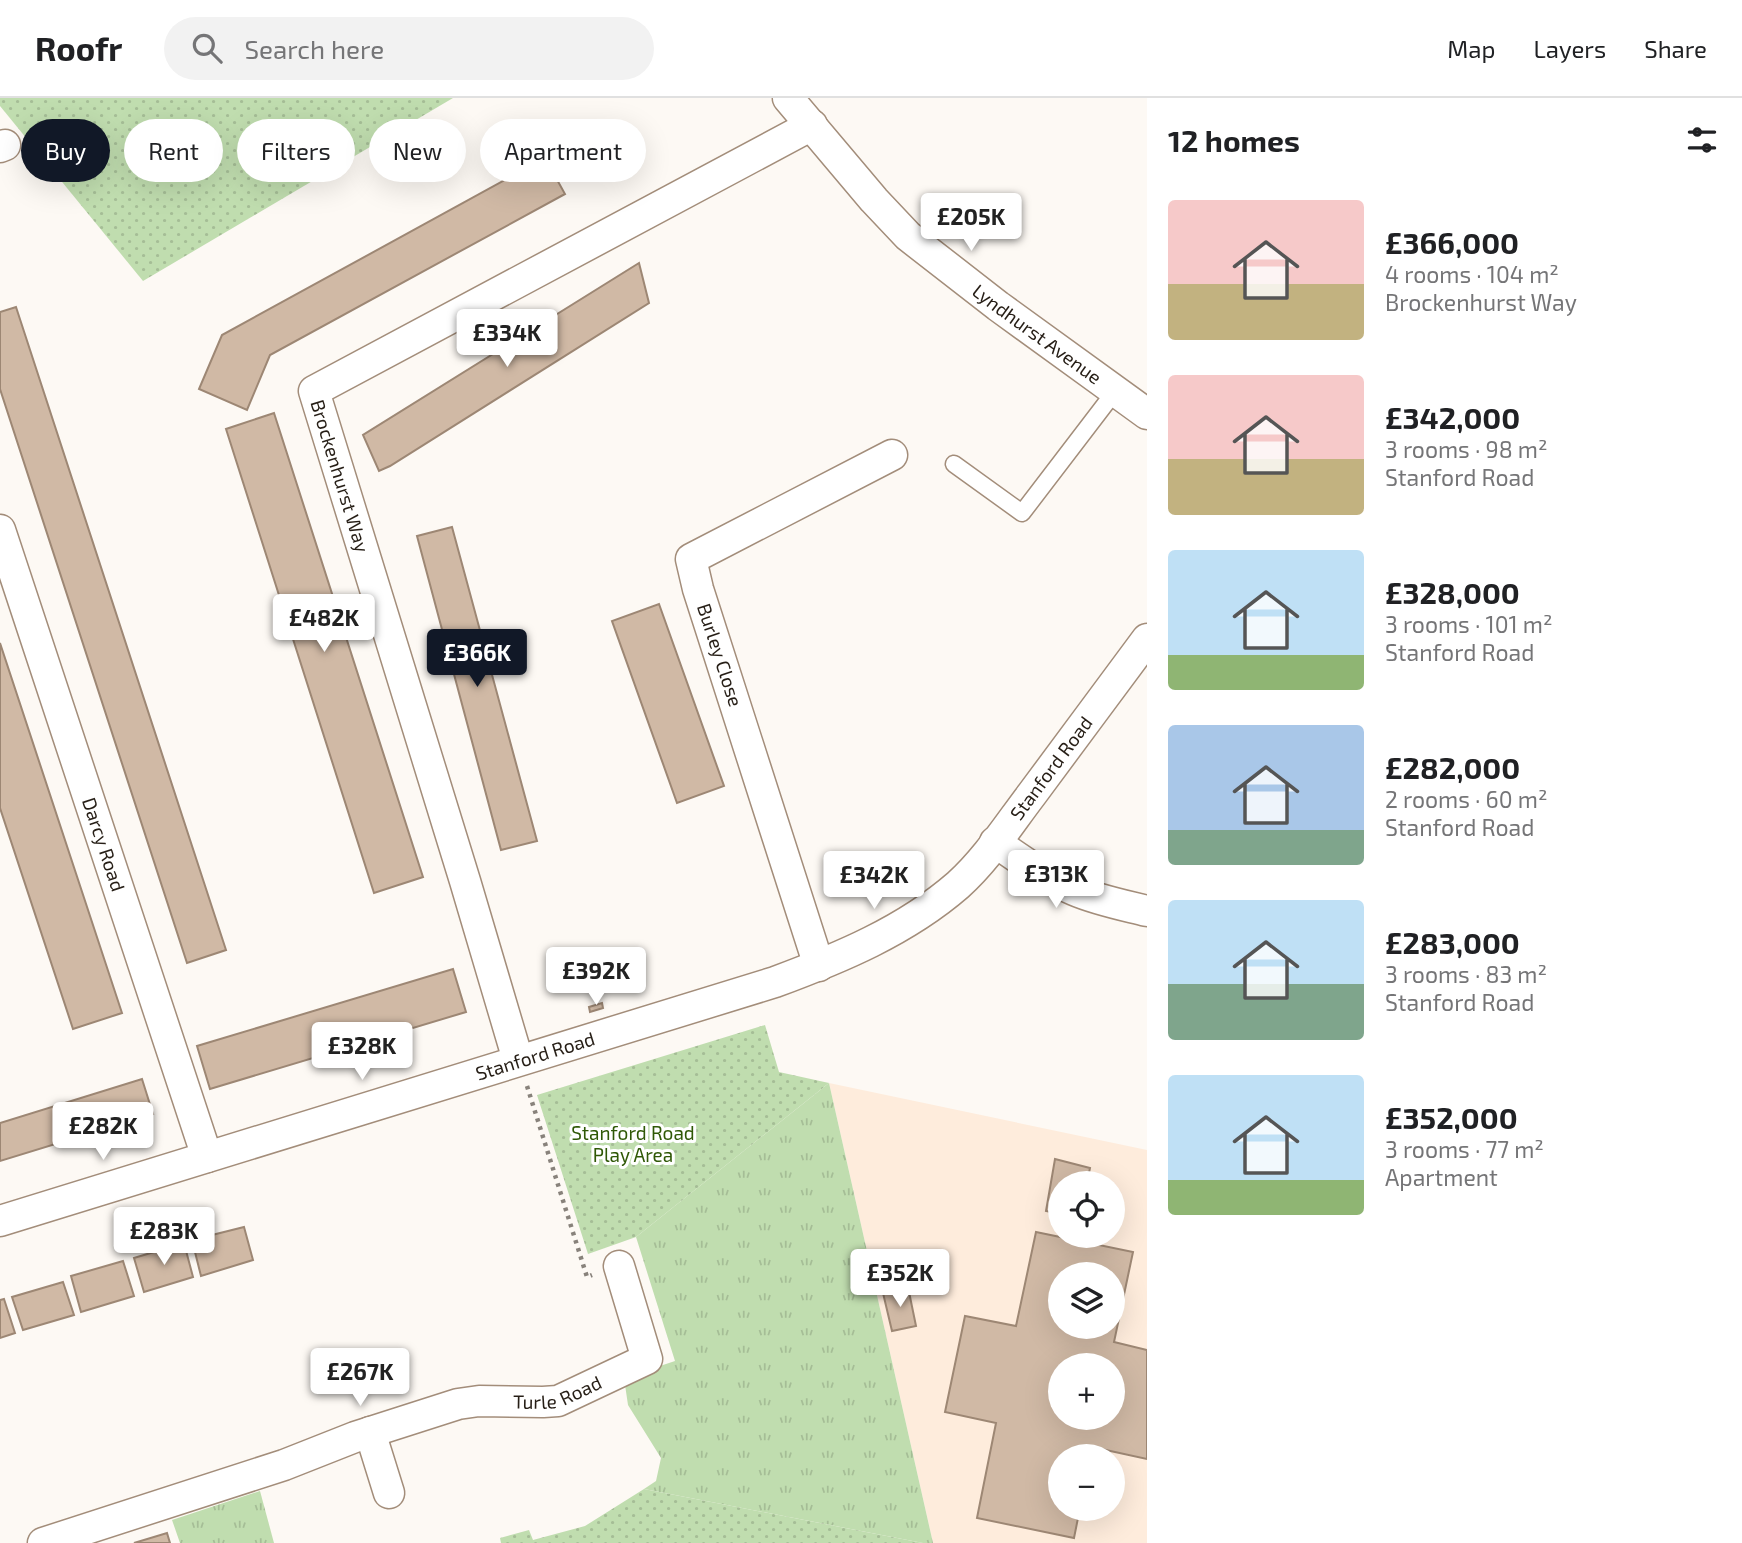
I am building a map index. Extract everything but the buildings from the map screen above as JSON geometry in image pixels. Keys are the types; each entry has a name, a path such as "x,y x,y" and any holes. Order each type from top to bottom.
{"street":[{"name":"Lyndhurst Avenue","path":"788,98 874,201 908,236 998,306 1147,414"},
{"name":"Brockenhurst Way","path":"518,1060 314,391 812,125"},
{"name":"Burley Close","path":"819,966 698,589 691,559 892,455"},
{"name":"Darcy Road","path":"0,530 207,1157"},
{"name":"Stanford Road","path":"0,1221 775,982 819,966 875,940 933,904 959,884 995,842 1147,639"},
{"path":"995,842 1029,866 1073,890 1147,911"},
{"name":"Turle Road","path":"43,1543 300,1460 370,1432 469,1402 558,1401 647,1359 619,1266"},
{"path":"370,1432 389,1493"}],"lane":[{"path":"954,464 1021,513 1116,390"}],"path":[{"path":"518,1060 587,1277 619,1266"}],"shaded area":[{"path":"829,1083 1147,1150 1147,1543 933,1543"}],"green space":[{"path":"0,98 453,98 417,119 369,119 369,148 355,156 355,119 237,119 237,182 311,182 143,281 62,182 110,182 110,119 21,119 21,132 0,106"},
{"name":"Stanford Road Play Area","path":"765,1025 779,1072 829,1083 636,1237 588,1254 537,1095"},
{"path":"829,1083 933,1543 644,1489 656,1481 661,1458 628,1405 624,1378 675,1361 636,1237"},
{"path":"644,1489 923,1543 501,1543 500,1538 529,1530 533,1540 585,1526"},
{"path":"260,1491 274,1543 180,1543 172,1520"}]}
